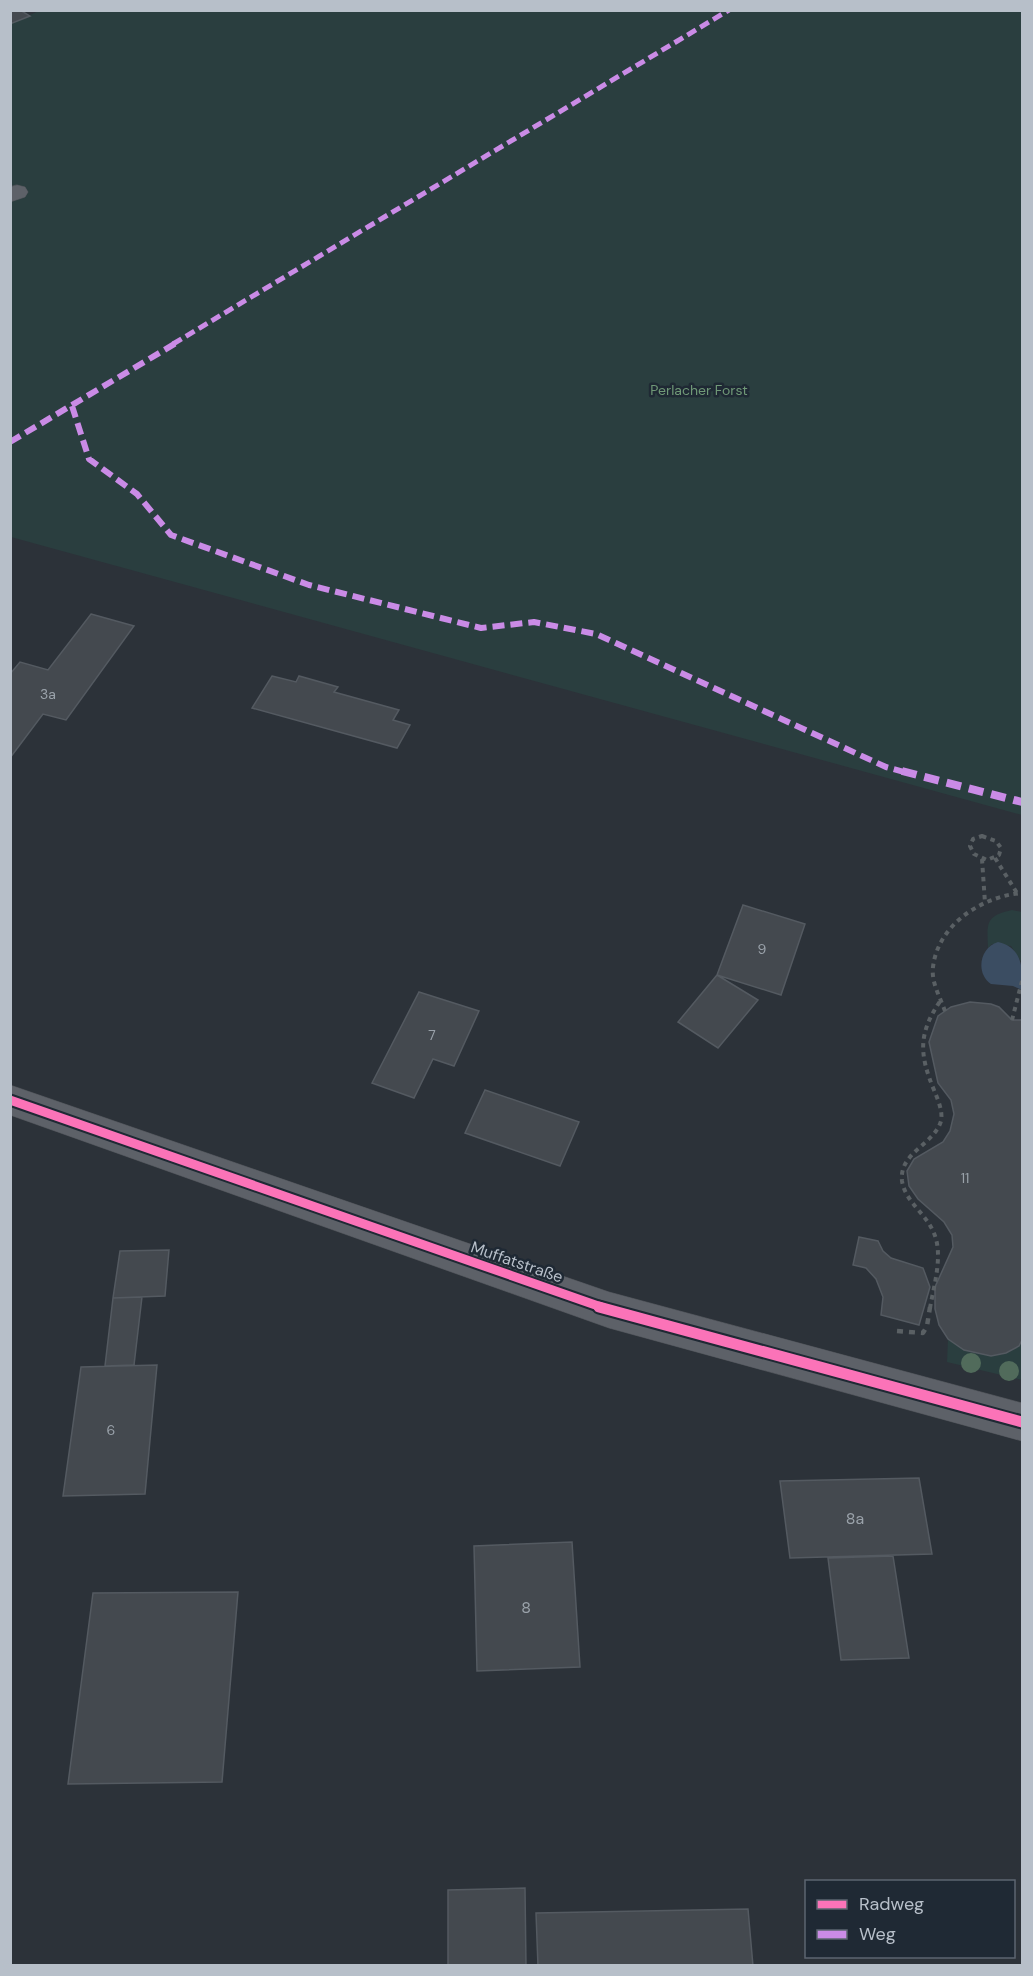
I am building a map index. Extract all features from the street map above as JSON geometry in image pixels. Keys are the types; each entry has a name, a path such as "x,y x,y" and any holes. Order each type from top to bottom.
{"street":[{"name":"Muffatstraße","path":"10,1100 609,1310 1023,1422"}],"path":[{"path":"982,836 992,838 999,844 1000,852 995,858 982,859 974,854 970,846 974,839 982,836"},
{"path":"945,1011 936,989 933,968 936,952 956,922 985,903 1020,893 995,858"},
{"path":"982,859 985,903"},
{"path":"1012,1020 1023,981"},
{"path":"897,1331 923,1333 927,1326 939,1250 935,1234 906,1193 902,1181 902,1167 912,1154 934,1136 941,1118 922,1046 924,1027 941,1000"}],"green space":[{"name":"Perlacher Forst","path":"41,10 1022,11 1022,815 11,537 10,24"},
{"path":"1012,910 1022,912 1022,963 1011,946 992,944 988,948 988,927 992,918"},
{"path":"948,1339 966,1349 986,1355 1006,1353 1022,1340 1022,1380 947,1362"}],"water":[{"path":"998,942 1012,949 1020,960 1022,990 1013,986 991,984 983,974 981,967 984,955 987,949"}],"building":[{"path":"10,10 20,10 30,16 10,24"},
{"path":"91,614 134,626 66,720 43,714 10,758 10,674 20,662 48,670"},
{"path":"272,676 296,682 299,676 338,687 334,692 399,710 393,720 410,725 397,748 252,708"},
{"path":"743,905 805,924 781,995 717,975"},
{"path":"717,975 758,1000 718,1048 678,1022"},
{"path":"419,992 479,1011 454,1066 433,1059 414,1098 372,1083"},
{"path":"970,1002 991,1004 999,1007 1012,1020 1022,1020 1022,1340 1019,1346 1006,1353 991,1356 964,1350 948,1339 939,1325 935,1309 935,1287 953,1247 952,1235 944,1222 918,1199 909,1186 907,1171 914,1159 943,1142 950,1131 954,1114 951,1100 938,1083 929,1042 938,1016 951,1007"},
{"path":"485,1090 579,1122 560,1166 465,1133"},
{"path":"859,1237 878,1241 883,1251 891,1258 923,1268 930,1287 919,1325 881,1315 883,1297 876,1279 866,1268 853,1265"},
{"path":"169,1250 165,1296 113,1298 120,1251"},
{"path":"142,1297 134,1365 105,1366 113,1298"},
{"path":"157,1365 145,1494 63,1496 81,1367"},
{"path":"919,1478 932,1554 790,1558 780,1481"},
{"path":"572,1542 580,1667 477,1671 474,1546"},
{"path":"893,1556 909,1658 841,1660 828,1558"},
{"path":"238,1592 222,1782 68,1784 93,1593"},
{"path":"525,1888 526,1966 448,1966 448,1890"},
{"path":"748,1909 753,1966 538,1966 536,1913"}],"marked path":[{"path":"10,442 729,10"},
{"path":"72,406 89,459 137,494 171,535 309,585 481,628 534,622 596,634 886,767 1022,802"}],"cycle path":[{"path":"10,1100 609,1310 1022,1422"}]}
